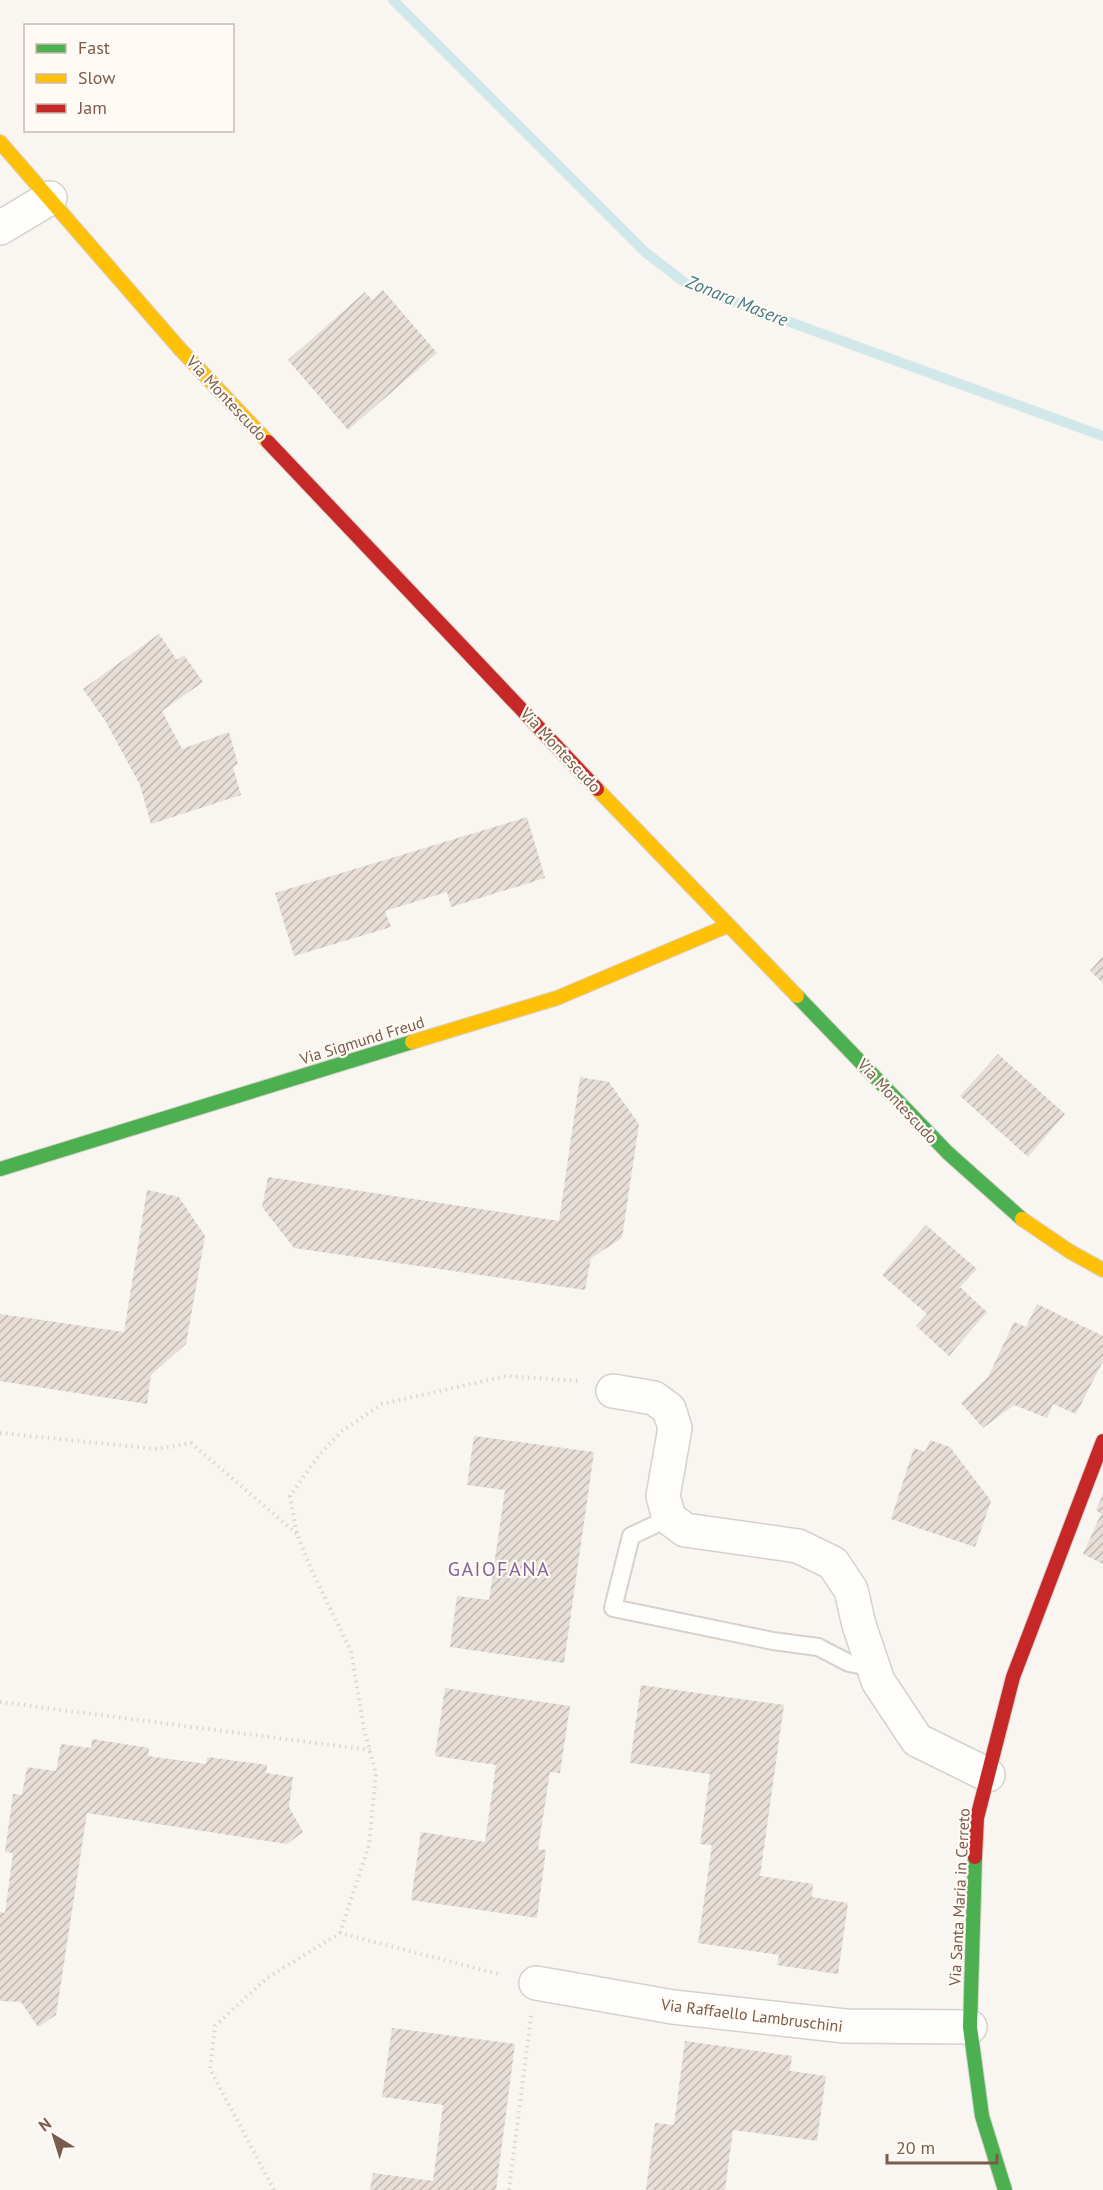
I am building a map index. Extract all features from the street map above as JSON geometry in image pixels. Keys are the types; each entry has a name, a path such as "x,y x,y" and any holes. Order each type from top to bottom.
{"street":[{"name":"Via Montescudo","path":"0,142 180,349 727,926 801,999 939,1145 1033,1226 1103,1270"},
{"path":"0,228 50,198"},
{"name":"Via Sigmund Freud","path":"0,1169 557,998 727,926"},
{"path":"613,1391 654,1398 669,1409 675,1428 663,1496 669,1518 685,1530 798,1546 833,1563 851,1590 859,1625 878,1681 916,1740 988,1775"},
{"name":"Via Santa Maria in Cerreto","path":"1005,2190 982,2116 970,2027 970,1958 977,1818 1013,1677 1103,1441"},
{"name":"Via Raffaello Lambruschini","path":"536,1983 673,2007 845,2026 970,2027"}],"lane":[{"path":"669,1518 631,1536 613,1608 773,1641 818,1647 849,1663 874,1668"}],"path":[{"path":"274,2190 210,2069 215,2026 267,1978 340,1933 369,1845 376,1774 351,1651 311,1569 297,1534 290,1496 320,1454 342,1431 382,1404 506,1376 573,1379 613,1391"},
{"path":"0,1433 157,1449 191,1443 297,1534"},
{"path":"0,1702 370,1750"},
{"path":"340,1933 536,1983 509,2190"}],"building":[{"path":"383,290 437,353 348,430 288,360 365,292 372,300"},
{"path":"159,634 177,660 184,655 203,682 162,711 182,749 229,732 238,764 233,767 241,795 151,824 140,785 106,722 83,689"},
{"path":"527,817 545,878 451,907 447,892 385,911 391,927 294,956 275,893"},
{"path":"1103,956 1103,983 1090,971"},
{"path":"998,1054 1065,1114 1028,1157 960,1096"},
{"path":"580,1077 609,1082 639,1124 622,1238 591,1258 585,1290 294,1248 262,1207 268,1177 559,1221"},
{"path":"147,1190 179,1197 205,1236 186,1344 151,1375 147,1404 0,1381 0,1314 124,1332"},
{"path":"926,1225 977,1269 960,1287 987,1312 949,1356 916,1326 927,1314 882,1275"},
{"path":"1037,1304 1103,1336 1103,1361 1076,1414 1053,1404 1047,1418 1014,1405 983,1428 961,1403 988,1377 1014,1322 1026,1327"},
{"path":"474,1436 594,1452 564,1663 450,1647 457,1596 489,1600 505,1490 467,1485"},
{"path":"930,1440 950,1447 991,1501 975,1547 891,1519 914,1448 925,1452"},
{"path":"1103,1494 1103,1564 1083,1554 1101,1514 1096,1510"},
{"path":"641,1685 784,1705 760,1876 813,1884 812,1897 848,1903 838,1974 777,1965 779,1955 698,1943 712,1845 700,1844 710,1774 630,1763"},
{"path":"445,1688 570,1706 560,1773 550,1772 538,1849 546,1850 537,1918 411,1900 421,1832 485,1842 496,1765 435,1756"},
{"path":"92,1739 149,1748 148,1756 206,1764 207,1757 267,1765 266,1773 293,1777 289,1807 303,1832 287,1844 87,1813 56,2015 38,2027 21,2002 0,2001 0,1912 5,1913 13,1853 5,1852 13,1794 22,1795 27,1767 56,1771 61,1744 91,1748"},
{"path":"392,2028 515,2044 496,2190 370,2190 373,2173 433,2181 443,2105 382,2097"},
{"path":"685,2041 792,2056 790,2071 826,2076 817,2141 733,2130 725,2190 646,2190 655,2123 674,2125"}],"waterway":[{"name":"Zonara Masere","path":"393,0 645,252 688,285 1103,436"}],"traffic: fast":[{"path":"797,996 948,1153 1022,1219"},
{"path":"0,1169 412,1042"},
{"path":"975,1857 970,2027 982,2116 1005,2190"}],"traffic: slow":[{"path":"0,142 180,349 268,442"},
{"path":"597,789 797,996"},
{"path":"412,1042 557,998 727,926"},
{"path":"1022,1219 1069,1251 1103,1270"}],"traffic: jam":[{"path":"268,442 597,789"},
{"path":"975,1857 977,1818 1013,1677 1103,1441"}],"district":[{"name":"GAIOFANA","path":"499,1569"}]}
